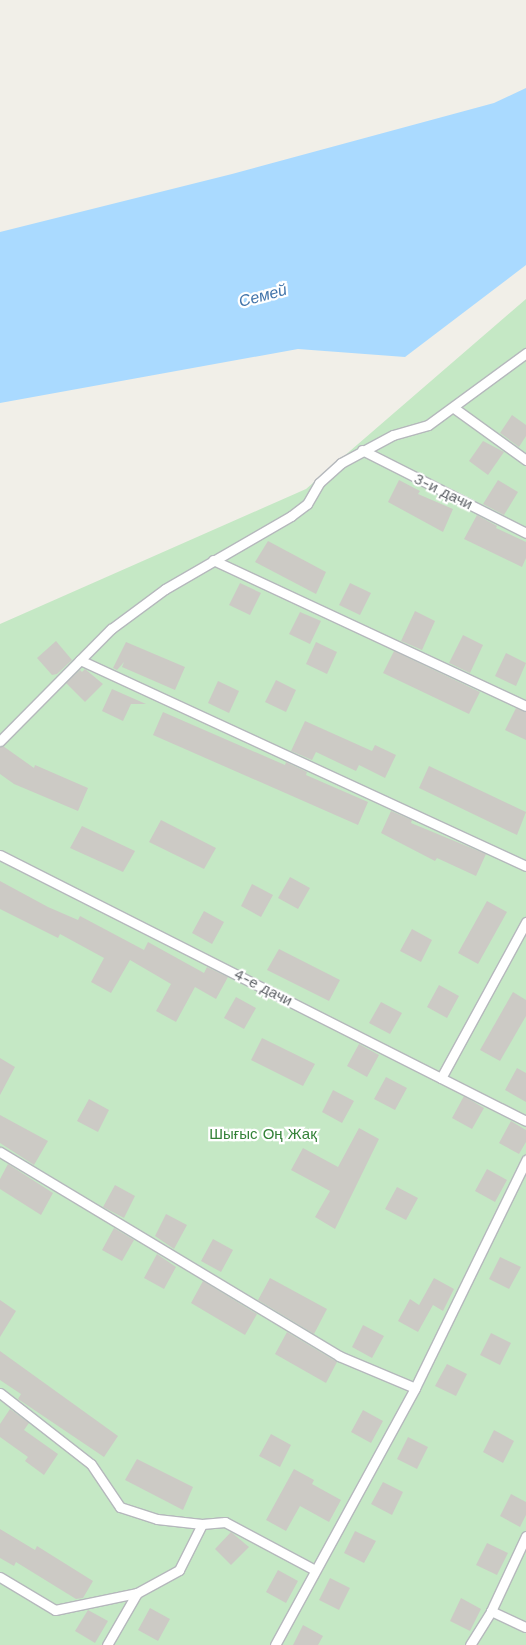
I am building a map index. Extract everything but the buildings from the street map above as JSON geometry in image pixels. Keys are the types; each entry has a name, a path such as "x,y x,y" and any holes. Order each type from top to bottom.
{"lane":[{"path":"0,742 119,623 165,589 291,516 307,504 319,483 341,463 393,435 428,425 454,408 526,353"},
{"path":"454,408 526,460"},
{"name":"3-и дачи","path":"362,450 526,532"},
{"path":"213,560 526,706"},
{"path":"80,660 526,866"},
{"name":"4-е дачи","path":"0,855 526,1121"},
{"path":"440,1078 526,922"},
{"path":"0,1152 339,1356 415,1388"},
{"path":"275,1645 415,1388 526,1160"},
{"path":"0,1393 91,1464 120,1507 157,1520 202,1524 224,1522 315,1570"},
{"path":"0,1577 55,1610 137,1593 180,1570 202,1524"},
{"path":"470,1645 491,1611 526,1536"},
{"path":"107,1645 137,1593"},
{"path":"491,1611 526,1627"}],"green space":[{"name":"Шығыс Оң Жақ","path":"526,299 526,1645 0,1645 0,624 306,489"}],"water":[{"name":"Семей","path":"526,88 526,265 405,357 298,349 0,403 0,232 232,174 494,103"}]}
